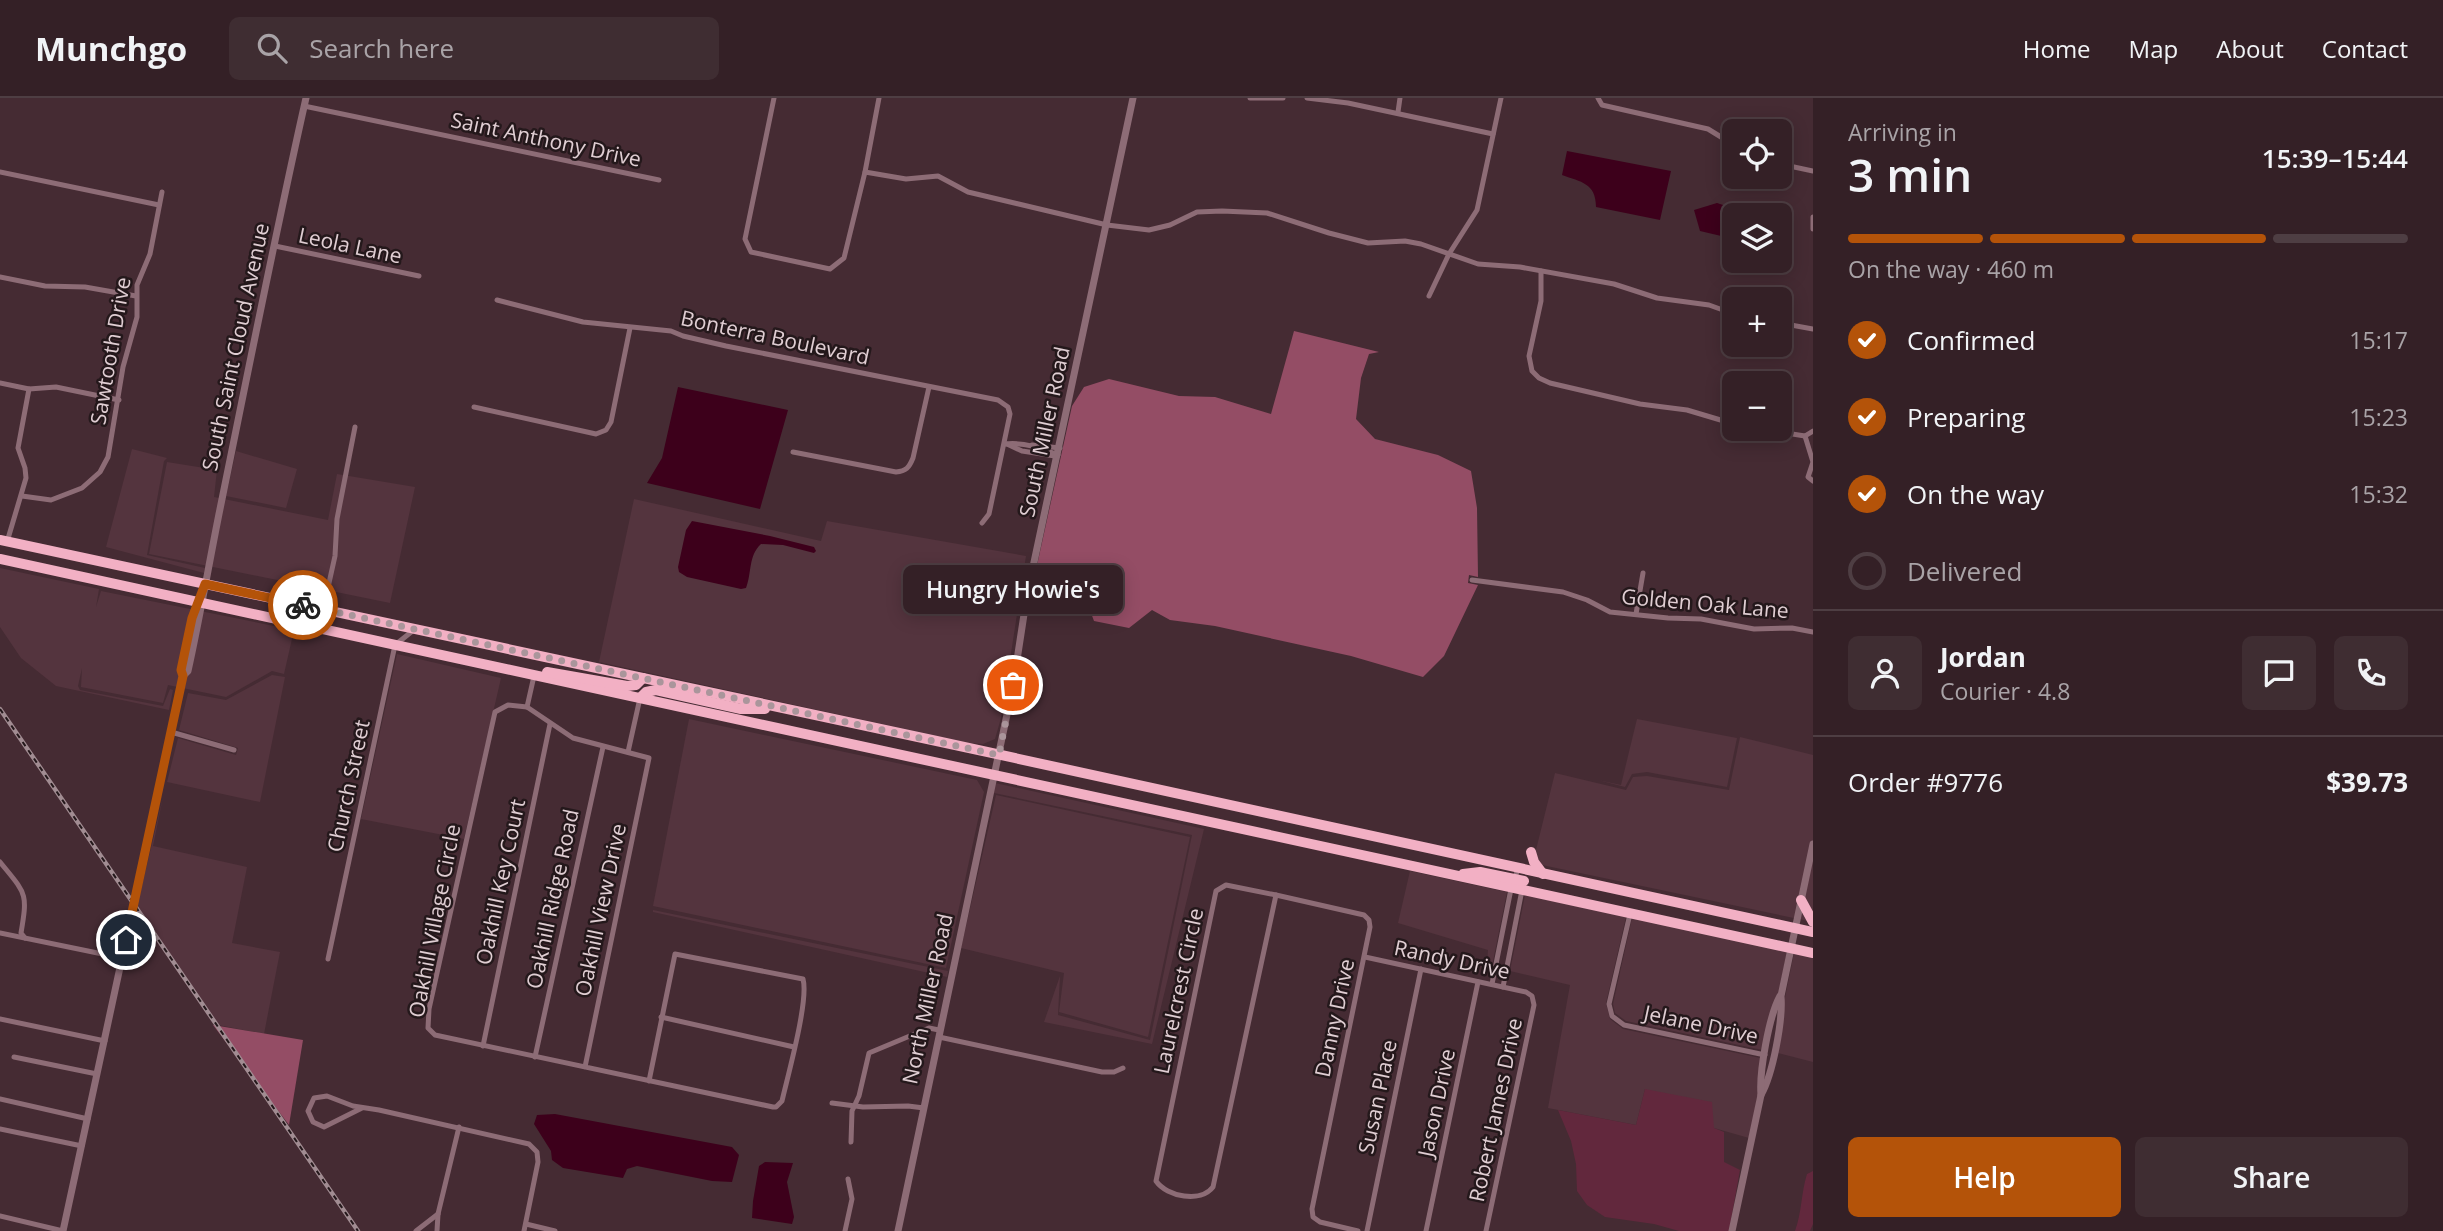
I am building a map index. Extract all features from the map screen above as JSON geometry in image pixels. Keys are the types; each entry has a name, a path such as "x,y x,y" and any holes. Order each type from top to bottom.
{"highway":[{"path":"4,541 1224,804 1520,880 1630,914 1813,953"},
{"path":"0,559 1456,876 1480,872 1520,880 1544,875 1813,932"},
{"path":"511,670 580,677 627,686 636,685 642,678"},
{"path":"640,698 646,692 656,690 741,709 775,707"},
{"path":"1220,823 1224,804"},
{"path":"1531,852 1534,862 1544,875"},
{"path":"1801,901 1813,922"}],"street":[{"path":"775,98 745,239 751,252 830,269 844,258 865,172 879,98"},
{"name":"South Miller Road","path":"994,775 1016,674 1027,595 1133,98"},
{"path":"1251,98 1283,98"},
{"path":"1307,98 1348,103 1493,134"},
{"path":"1398,113 1400,98"},
{"path":"1429,296 1449,254 1478,210 1501,98"},
{"path":"1598,98 1602,105 1708,129 1722,138"},
{"name":"Saint Anthony Drive","path":"305,102 659,180"},
{"name":"South Saint Cloud Avenue","path":"63,1231 183,676 188,671 305,102"},
{"path":"1792,167 1813,171"},
{"path":"0,181 1,172 159,205"},
{"path":"865,172 906,179 938,176 968,192 1107,225 1149,230 1170,225 1197,212 1267,213 1368,243 1405,241 1421,244 1478,264 1541,271 1614,284 1657,298 1709,305 1722,310"},
{"name":"Sawtooth Drive","path":"22,496 51,500 82,488 100,472 108,457 129,343 137,317 136,296 140,274 150,254 162,192"},
{"path":"1813,217 1813,229"},
{"name":"Leola Lane","path":"275,246 419,276"},
{"path":"1541,271 1541,301 1529,356 1532,371 1539,378 1619,400 1687,410 1722,420"},
{"path":"0,277 45,286 85,287 136,296"},
{"name":"Bonterra Boulevard","path":"497,300 583,321 671,331 682,337 1003,403 1010,414 1005,444 989,514 982,523"},
{"path":"1792,325 1813,329"},
{"path":"474,407 596,434 606,430 611,422 630,328"},
{"path":"0,383 29,389 56,387 119,400"},
{"path":"793,452 895,472 904,471 910,467 913,458 929,387"},
{"path":"4,541 22,496 25,468 18,448 29,389"},
{"path":"323,610 335,556 337,519 355,427"},
{"path":"1792,434 1805,436 1813,431"},
{"path":"1805,436 1813,462 1808,477 1813,481"},
{"path":"1005,444 1018,442 1059,452"},
{"path":"1005,444 1048,456 1059,452"},
{"path":"1636,614 1643,573"},
{"name":"Golden Oak Lane","path":"1472,580 1563,592 1610,612 1701,619 1754,629 1792,628 1813,632"},
{"path":"395,645 415,629"},
{"name":"Church Street","path":"328,959 395,645"},
{"path":"534,675 527,707 573,738 603,747 628,752 640,698"},
{"name":"Oakhill Village Circle","path":"527,707 508,705 495,712 427,1025 429,1031 435,1035 585,1068 776,1107 782,1101 794,1047 806,988 803,979 676,954 649,1081"},
{"name":"Oakhill Key Court","path":"482,1046 550,724"},
{"path":"171,732 234,750"},
{"name":"Oakhill Ridge Road","path":"535,1057 603,747"},
{"name":"Oakhill View Drive","path":"585,1068 649,758 628,752"},
{"name":"North Miller Road","path":"898,1231 994,775"},
{"path":"1761,1095 1768,1082 1782,1009 1781,996 1813,844"},
{"path":"0,862 22,888 26,905 20,933 25,938"},
{"path":"1492,984 1520,880"},
{"path":"1503,987 1520,880"},
{"name":"Laurelcrest Circle","path":"1226,886 1276,895 1213,1187 1208,1194 1200,1197 1168,1191 1156,1181 1216,891 1226,886"},
{"name":"Danny Drive","path":"1276,895 1364,915 1369,920 1365,957 1312,1209 1313,1217 1320,1222 1358,1231"},
{"name":"Jelane Drive","path":"1630,914 1609,1004 1612,1016 1624,1025 1765,1055"},
{"path":"0,933 122,958"},
{"name":"Randy Drive","path":"1365,957 1492,984 1526,992 1532,996"},
{"name":"Susan Place","path":"1367,1231 1421,969"},
{"name":"Jason Drive","path":"1426,1231 1478,982"},
{"name":"Robert James Drive","path":"1486,1231 1534,1005 1532,996"},
{"path":"1732,1231 1761,1095 1760,1081 1774,1008 1781,996"},
{"path":"661,1017 794,1047"},
{"path":"0,1019 105,1041"},
{"path":"851,1142 852,1111 872,1050 929,1028 938,1033 1102,1072 1123,1069"},
{"path":"14,1057 97,1074"},
{"path":"362,1108 324,1127 313,1122 308,1111 314,1098 324,1096 362,1108 529,1144 537,1152 538,1162 525,1228 555,1231"},
{"path":"0,1099 88,1119"},
{"path":"832,1103 924,1108"},
{"path":"438,1231 438,1214 460,1127"},
{"path":"0,1129 82,1146"},
{"path":"845,1231 852,1199 848,1180"},
{"path":"416,1231 438,1214"},
{"path":"0,1216 63,1231"}],"shaded area":[{"path":"1567,151 1671,171 1660,220 1596,207 1590,188 1562,175"},
{"path":"1717,203 1722,205 1722,236 1700,231 1694,210"},
{"path":"1294,331 1379,352 1369,354 1361,378 1356,419 1375,439 1438,455 1471,471 1477,508 1478,577 1469,575 1468,583 1478,585 1444,656 1423,677 1351,656 1215,626 1170,620 1152,610 1129,628 1094,621 1081,586 1034,579 1072,406 1084,387 1109,379 1179,396 1215,397 1271,414"},
{"path":"678,387 788,410 760,509 647,483 662,458"},
{"path":"132,449 167,458 164,461 147,555 205,568 204,573 106,547"},
{"path":"236,451 297,469 286,508 226,496"},
{"path":"167,462 217,470 214,497 328,520 337,474 415,487 390,603 149,554"},
{"path":"634,499 821,541 827,521 1026,556 1001,718 995,739 983,744 969,743 599,662"},
{"path":"692,521 770,536 814,547 816,551 814,553 783,545 761,544 752,559 746,588 687,577 679,572 678,567 686,530"},
{"path":"0,568 99,589 96,607 101,591 294,630 284,674 272,671 226,697 168,685 163,703 81,687 82,668 78,686 80,690 163,706 170,689 173,690 169,710 56,686 21,658 0,627"},
{"path":"397,654 501,678 464,839 361,819"},
{"path":"272,675 285,677 260,802 167,782 178,738 236,755 238,748 179,730 188,693 226,700"},
{"path":"689,719 977,780 984,792 946,968 653,906"},
{"path":"1637,719 1737,738 1727,787 1647,772 1632,774 1625,787 1598,780 1621,785"},
{"path":"1740,737 1813,755 1813,922 1542,865 1537,861 1535,854 1555,773 1626,790 1633,777 1647,776 1729,790"},
{"path":"995,783 1204,829 1152,1044 1044,1022 1060,976 1058,1015 1150,1040 1192,835 994,793"},
{"path":"996,795 1190,837 1148,1037 1059,1012 1064,973 961,948"},
{"path":"163,797 153,846 247,867 232,943 280,952 264,1034 213,1024 136,911"},
{"path":"1410,871 1507,892 1492,966 1487,965 1488,950 1398,923"},
{"path":"1525,895 1626,917 1606,1003 1610,1019 1623,1029 1765,1059 1749,1138 1714,1128 1645,1089 1636,1125 1548,1108 1570,985 1510,971"},
{"path":"653,912 948,971 947,977"},
{"path":"1632,918 1787,951 1767,1051 1626,1021 1615,1013 1613,1004"},
{"path":"1794,953 1813,957 1813,1062 1774,1052"},
{"path":"213,1025 303,1040 289,1125"},
{"path":"1645,1089 1712,1102 1714,1128 1724,1132 1724,1162 1740,1170 1729,1231 1679,1231 1654,1224 1605,1217 1587,1205 1577,1191 1576,1164 1571,1141 1558,1110 1636,1125"},
{"path":"555,1114 732,1147 739,1155 732,1182 712,1181 637,1166 627,1169 623,1178 563,1168 552,1160 551,1151 534,1124 537,1115"},
{"path":"765,1162 793,1163 787,1182 794,1217 792,1224 752,1218 759,1166"},
{"path":"1813,1171 1813,1224 1810,1231 1795,1231 1807,1174"}],"railway":[{"path":"0,709 358,1231"}],"way so far":[{"path":"303,605 999,755 1013,685"}],"place":[{"name":"Hungry Howie's","path":"1013,685"}],"route":[{"path":"126,940 183,676 181,670 192,618 205,584 303,605"}]}
